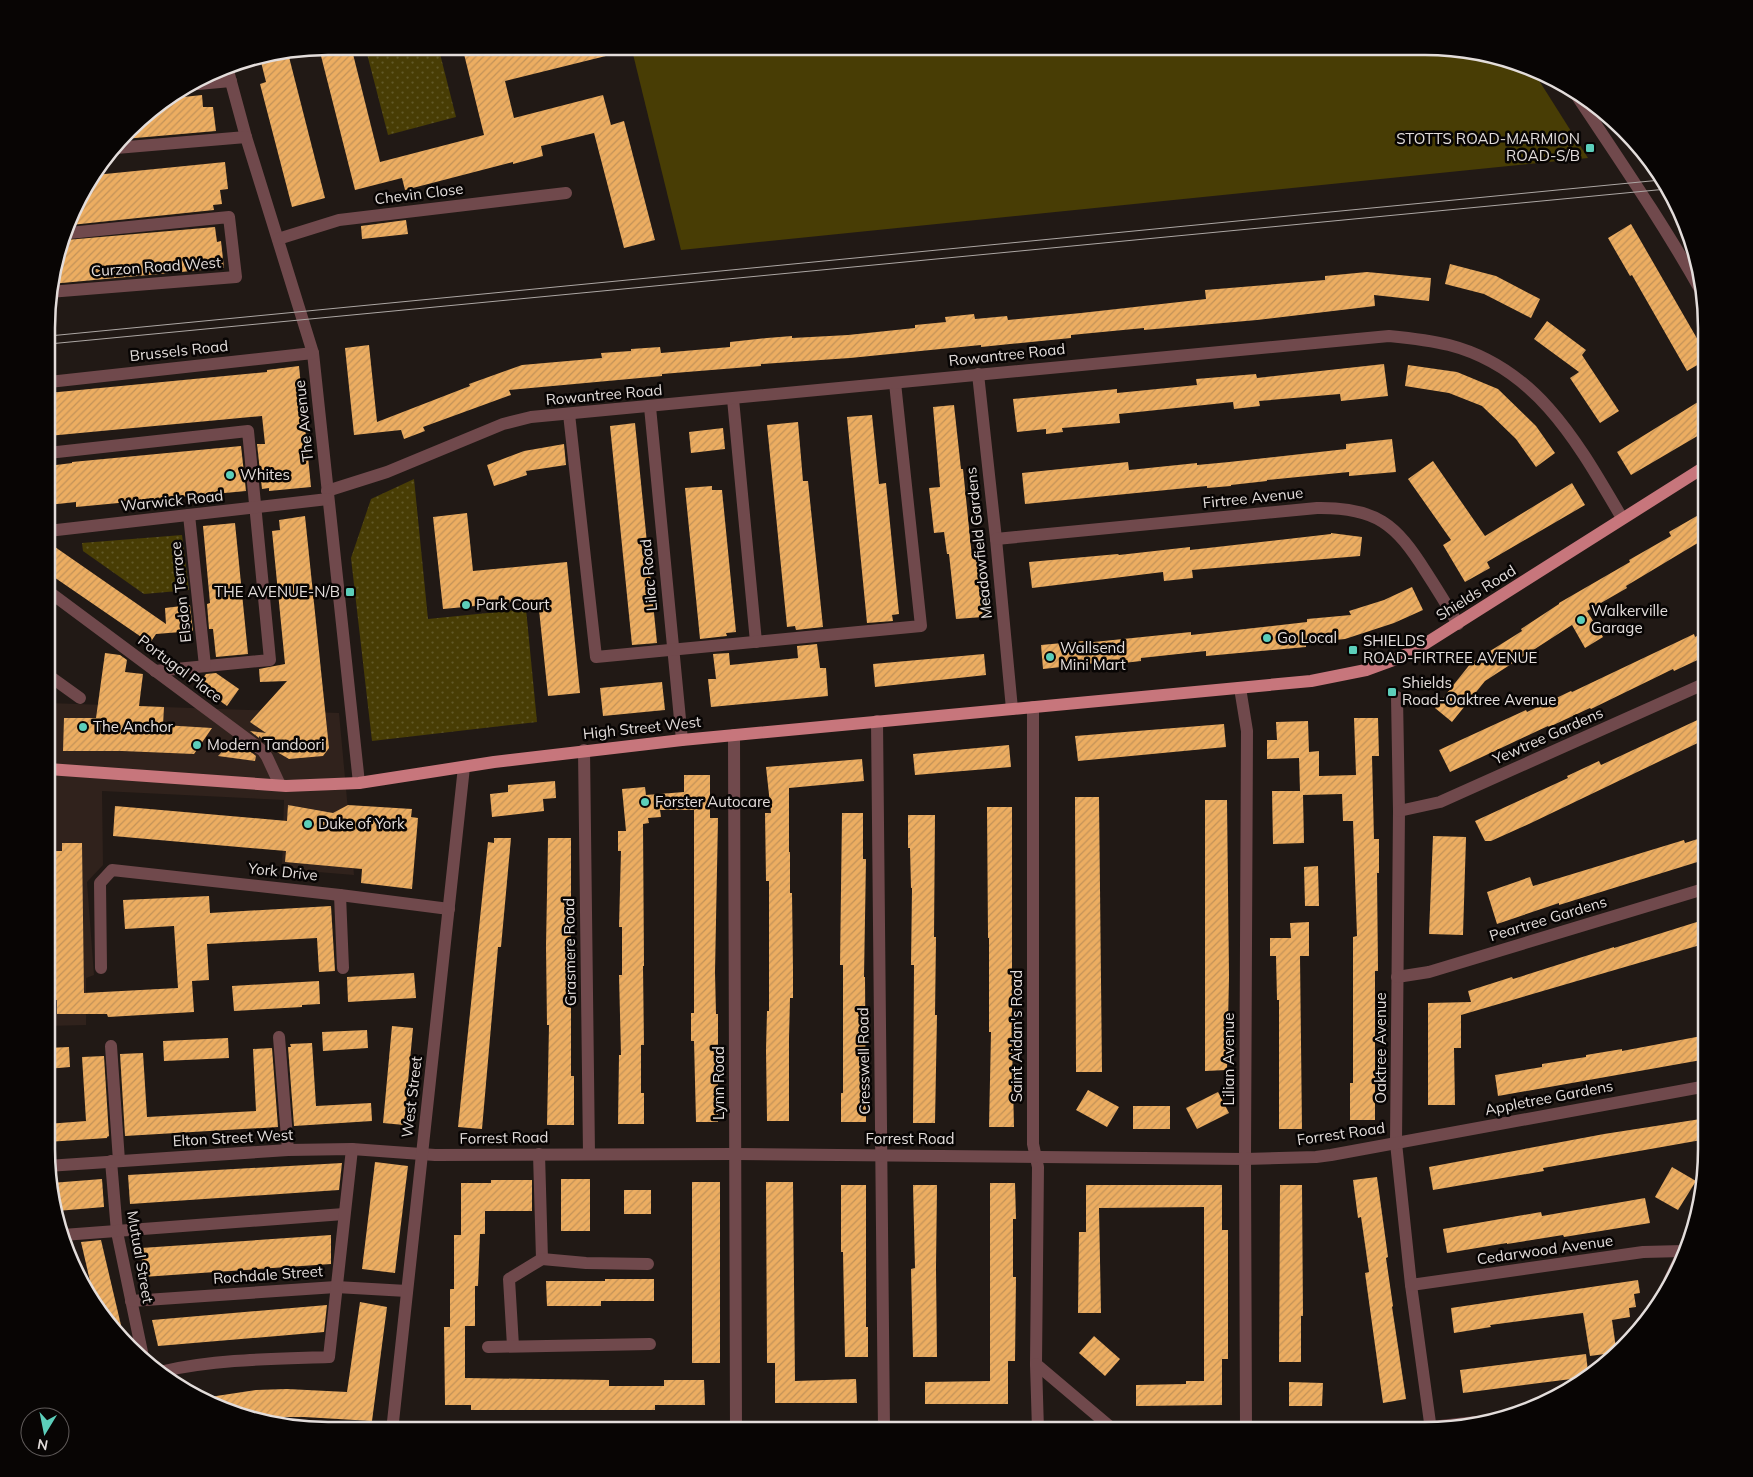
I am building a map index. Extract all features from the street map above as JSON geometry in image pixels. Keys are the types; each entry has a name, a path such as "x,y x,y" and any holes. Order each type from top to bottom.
{"main road":[{"name":"Shields Road","path":"1240,688 1311,680 1366,670 1396,659 1458,624 1698,471"},
{"name":"High Street West","path":"55,769 301,786 358,783 584,750 1240,688"}],"street":[{"name":"The Avenue","path":"229,74 246,137 313,353 358,783"},
{"path":"207,83 231,81"},
{"path":"1582,105 1638,188 1694,279"},
{"path":"124,147 246,137"},
{"name":"Chevin Close","path":"278,239 339,220 566,193"},
{"name":"Curzon Road West","path":"57,291 236,277 229,217 73,233"},
{"name":"Rowantree Road","path":"328,495 503,424 531,418 1389,336 1450,345 1483,357 1514,375 1539,396 1573,436 1622,518"},
{"name":"Brussels Road","path":"55,381 313,353"},
{"name":"Meadowfield Gardens","path":"978,374 1012,709"},
{"path":"568,414 596,657 922,626 895,384"},
{"path":"733,399 756,642"},
{"name":"Lilac Road","path":"650,408 682,740"},
{"path":"55,452 248,431 270,660 155,671"},
{"name":"Warwick Road","path":"55,530 256,508 328,495"},
{"name":"Firtree Avenue","path":"996,539 1317,508 1352,510 1368,514 1380,520 1403,537 1458,624"},
{"name":"Elsdon Terrace","path":"189,515 205,666"},
{"name":"Portugal Place","path":"55,596 262,752 267,757 280,785"},
{"path":"55,680 80,698"},
{"name":"Yewtree Gardens","path":"1400,811 1440,802 1698,687"},
{"name":"Lilian Avenue","path":"1240,688 1247,731 1246,1422"},
{"name":"Oaktree Avenue","path":"1397,697 1400,811 1396,1143 1411,1286 1429,1422"},
{"name":"Saint Aidan's Road","path":"1033,707 1033,1144 1038,1177 1036,1364 1038,1422"},
{"name":"Cresswell Road","path":"877,721 884,1422"},
{"name":"Lynn Road","path":"734,735 736,1422"},
{"name":"Grasmere Road","path":"584,750 588,1154"},
{"name":"West Street","path":"393,1422 464,767"},
{"name":"York Drive","path":"101,968 100,884 112,870 449,909"},
{"name":"Peartree Gardens","path":"1397,977 1429,972 1698,890"},
{"path":"340,895 343,968"},
{"path":"279,1037 288,1150"},
{"name":"Mutual Street","path":"111,1046 117,1232 141,1348"},
{"name":"Appletree Gardens","path":"1396,1143 1698,1088"},
{"name":"Forrest Road","path":"421,1154 736,1154 1245,1159 1316,1157 1396,1143"},
{"path":"168,1370 237,1360 329,1357 352,1149"},
{"name":"Elton Street West","path":"56,1165 288,1150 352,1149 421,1154"},
{"path":"539,1154 542,1259"},
{"path":"70,1235 344,1214"},
{"name":"Cedarwood Avenue","path":"1411,1286 1643,1252 1679,1249"},
{"path":"513,1346 509,1279 542,1259 586,1263 648,1264"},
{"name":"Rochdale Street","path":"131,1301 336,1287 407,1291"},
{"path":"488,1347 650,1344"},
{"path":"1036,1364 1105,1422"}],"shaded area":[{"path":"367,55 440,55 456,117 388,135"},
{"path":"633,55 1425,55 1460,57 1495,64 1539,80 1588,158 681,250"},
{"path":"414,479 428,619 526,609 537,722 372,741 351,558 371,499"},
{"path":"182,535 189,590 144,594 83,551 82,543"},
{"path":"55,703 339,713 354,875 282,869 284,800 102,791 103,865 87,882 94,975 86,978 86,1025 55,1026"}],"building":[{"path":"321,55 353,55 380,162 484,135 464,55 610,55 505,81 514,118 603,95 611,125 624,121 655,240 624,248 594,133 541,146 543,156 405,190 402,178 355,190"},
{"path":"289,58 325,198 292,207 260,84 266,82 261,63"},
{"path":"202,95 203,107 213,107 216,131 132,138 162,111 184,97"},
{"path":"225,162 228,189 220,190 222,204 213,205 214,210 76,224 83,207 103,174"},
{"path":"406,220 408,234 362,239 361,226"},
{"path":"1631,224 1698,340 1698,365 1687,371 1632,275 1630,276 1608,238"},
{"path":"215,227 217,242 221,241 224,268 59,283 70,240"},
{"path":"1450,264 1496,276 1540,299 1531,318 1484,294 1445,284"},
{"path":"1367,272 1431,278 1429,301 1374,295 1375,306 1257,320 1144,330 1144,328 981,347 981,345 850,358 761,364 761,366 509,390 511,395 423,427 425,431 404,439 401,430 354,435 345,348 369,345 377,422 470,386 469,384 522,365 602,358 601,353 660,347 661,353 730,347 730,342 767,338 848,335 915,328 915,325 946,322 945,317 974,314 975,319 1007,316 1008,320 1081,313 1206,299 1205,290 1325,280 1325,276"},
{"path":"1547,321 1586,350 1582,355 1619,411 1600,423 1570,378 1579,372 1534,339"},
{"path":"1384,364 1388,396 1341,401 1340,394 1259,401 1260,406 1234,409 1233,402 1119,414 1120,423 1062,428 1063,432 1046,434 1046,429 1017,432 1013,399 1117,389 1117,393 1197,385 1196,379 1256,374 1257,378"},
{"path":"1408,365 1457,372 1498,389 1536,426 1555,453 1536,467 1516,439 1482,406 1449,393 1405,386"},
{"path":"299,366 311,487 269,491 269,488 262,489 257,444 265,444 262,416 55,435 55,392 267,372 267,370"},
{"path":"1698,402 1698,436 1631,475 1617,452"},
{"path":"954,405 972,557 977,557 983,617 956,619 949,554 947,554 944,532 934,533 929,488 940,487 933,407"},
{"path":"872,415 879,484 886,483 899,614 892,615 893,621 867,623 847,417"},
{"path":"798,422 803,481 808,481 823,627 796,630 795,626 787,627 767,425"},
{"path":"635,423 657,643 632,645 610,426"},
{"path":"723,428 725,449 691,453 689,432"},
{"path":"1392,439 1396,472 1349,476 1349,472 1267,480 1231,486 1207,488 1207,486 1025,504 1022,473 1128,462 1129,470 1197,463 1197,465 1346,449 1346,444"},
{"path":"564,444 566,465 526,471 527,475 494,486 487,465 524,451"},
{"path":"241,446 246,491 76,507 76,502 55,504 55,465"},
{"path":"1433,461 1485,536 1572,483 1585,505 1487,562 1490,568 1465,582 1443,545 1451,540 1408,479"},
{"path":"712,486 712,490 722,490 736,632 726,633 727,636 700,639 685,488"},
{"name":"Park Court","path":"467,513 473,571 567,562 580,693 548,696 538,600 443,609 433,517"},
{"path":"1698,515 1698,543 1587,611 1603,637 1585,648 1572,625 1485,681 1452,722 1435,708 1471,663 1522,631 1521,629 1559,603 1671,536 1669,532"},
{"path":"305,516 329,748 323,756 289,759 250,731 266,733 250,722 287,681 260,682 259,669 285,664 272,531 280,530 279,520"},
{"path":"235,523 248,654 216,657 213,629 209,629 207,604 210,603 203,526"},
{"path":"1331,533 1362,537 1360,556 1192,570 1193,578 1164,581 1163,572 1032,588 1029,562 1190,547 1190,550"},
{"path":"55,547 166,624 165,608 190,605 193,631 156,634 150,643 55,578"},
{"path":"1412,587 1423,610 1394,623 1345,639 1306,643 1306,647 1206,656 1206,651 1141,658 1141,661 1097,666 1097,663 1043,669 1041,645 1084,641 1084,643 1191,632 1191,635 1307,622 1307,619 1351,615 1349,611 1384,600"},
{"path":"1694,634 1695,637 1698,635 1698,660 1674,671 1673,669 1591,709 1548,726 1450,772 1439,750 1526,710 1527,712 1572,692"},
{"path":"817,644 820,668 826,668 828,696 711,707 708,679 716,679 713,654 729,653 730,665 798,658 797,646"},
{"path":"105,653 120,655 127,660 125,672 143,674 139,706 164,707 163,725 212,728 194,754 63,751 64,718 96,718"},
{"path":"984,654 986,675 875,687 873,664"},
{"path":"216,673 239,689 227,706 198,685 206,674"},
{"path":"662,682 665,710 603,716 600,688"},
{"path":"1354,718 1378,718 1379,756 1372,756 1374,839 1379,839 1379,873 1377,873 1378,971 1375,971 1375,1120 1350,1120 1350,1083 1353,1083 1353,937 1357,936 1353,821 1343,821 1342,794 1303,795 1304,843 1273,844 1272,791 1300,791 1299,758 1267,759 1267,740 1277,740 1276,722 1308,721 1309,752 1319,751 1319,776 1356,775"},
{"path":"1698,720 1698,743 1531,823 1491,841 1485,841 1475,821 1568,778 1567,776 1599,761 1601,765"},
{"path":"1224,724 1226,747 1078,761 1075,736"},
{"path":"234,739 256,756 255,761 218,756"},
{"path":"1009,745 1011,767 915,775 913,754"},
{"path":"862,759 864,781 789,788 793,998 790,998 789,1121 767,1121 766,1050 767,1011 769,1011 769,881 766,881 765,813 771,813 766,767"},
{"path":"684,775 710,775 710,818 718,818 715,972 716,1014 718,1014 718,1122 696,1122 694,1041 691,1041 691,1013 694,1013 694,810 660,810 661,817 648,818 649,823 643,824 644,1045 641,1045 641,1093 644,1093 644,1124 618,1124 619,1055 621,1055 619,975 622,975 622,927 619,927 621,851 618,851 618,831 626,831 622,789 645,787 646,795 684,792"},
{"path":"555,781 556,798 543,799 544,811 492,817 490,794 508,792 508,785"},
{"path":"1075,797 1099,797 1102,1072 1076,1072"},
{"path":"1205,800 1227,800 1229,977 1227,1070 1205,1071"},
{"path":"288,805 333,813 348,805 412,809 411,817 418,818 412,889 361,883 362,869 285,862 286,851 113,836 115,806 287,821"},
{"path":"987,807 1012,807 1014,1127 989,1127 991,1032 989,1032"},
{"path":"842,813 863,813 863,859 866,859 864,977 866,1122 841,1122 841,1093 843,1093 843,965 840,965"},
{"path":"908,815 935,815 934,937 936,937 935,1015 937,1015 935,1123 913,1123 914,965 911,965 912,888 910,848 908,848"},
{"path":"1433,836 1466,837 1463,935 1429,934"},
{"path":"494,838 511,838 501,947 498,947 482,1129 458,1127 488,842 494,843"},
{"path":"548,838 571,838 571,1076 574,1076 574,1125 547,1125 549,1025 547,1025 546,946"},
{"path":"1698,839 1698,862 1559,905 1559,903 1497,924 1487,892 1530,877 1533,886 1684,840 1685,843"},
{"path":"62,843 82,843 84,993 178,988 174,926 125,929 123,900 209,896 210,913 331,906 335,971 319,972 317,938 207,944 209,980 192,981 194,1012 108,1017 107,1014 57,1014 57,1000 55,1000 55,851 62,851"},
{"path":"1318,866 1319,906 1305,906 1304,867"},
{"path":"1309,922 1309,956 1300,956 1302,1129 1279,1129 1279,1000 1277,1000 1276,956 1270,956 1270,938 1291,938 1290,923"},
{"path":"1698,922 1698,946 1461,1015 1461,1048 1454,1048 1455,1105 1428,1105 1428,1003 1471,1002 1468,991"},
{"path":"414,973 416,998 348,1002 347,977"},
{"path":"319,981 320,1004 302,1005 302,1007 234,1011 232,986"},
{"path":"392,1026 413,1028 404,1125 383,1123"},
{"path":"367,1030 368,1048 323,1051 322,1032"},
{"path":"1698,1037 1698,1061 1498,1096 1495,1075 1542,1067 1542,1064 1586,1057 1586,1055 1622,1049 1622,1051"},
{"path":"228,1038 229,1058 164,1061 163,1041"},
{"path":"312,1043 316,1106 371,1103 372,1121 294,1126 288,1047 291,1047 290,1044"},
{"path":"69,1047 70,1067 55,1068 55,1048"},
{"path":"272,1048 278,1127 125,1136 120,1054 143,1053 147,1117 256,1111 253,1049"},
{"path":"104,1056 109,1136 107,1138 55,1141 55,1123 86,1121 82,1057"},
{"path":"1088,1090 1119,1107 1107,1127 1076,1110"},
{"path":"1218,1092 1229,1113 1197,1129 1186,1108"},
{"path":"1133,1106 1170,1106 1170,1129 1133,1129"},
{"path":"1698,1119 1698,1141 1543,1168 1544,1171 1433,1190 1429,1167 1604,1134"},
{"path":"375,1162 408,1166 395,1273 362,1269"},
{"path":"342,1163 339,1190 130,1204 128,1175"},
{"path":"1672,1167 1696,1181 1678,1210 1655,1197"},
{"path":"1377,1177 1388,1257 1386,1258 1392,1307 1406,1399 1383,1403 1365,1273 1369,1272 1361,1217 1358,1218 1353,1180"},
{"path":"102,1179 104,1207 62,1211 57,1183"},
{"path":"561,1179 590,1179 590,1231 561,1231"},
{"path":"491,1180 532,1180 532,1211 485,1211 485,1234 480,1234 478,1286 475,1286 475,1326 465,1326 465,1378 609,1380 609,1386 664,1386 664,1380 704,1380 705,1405 655,1405 655,1410 471,1410 471,1405 445,1405 444,1327 450,1327 450,1289 454,1289 454,1235 461,1235 461,1183 491,1183"},
{"path":"692,1182 720,1182 720,1363 692,1363"},
{"path":"766,1182 793,1182 795,1381 856,1379 857,1403 775,1403 775,1363 767,1363"},
{"path":"990,1183 1015,1183 1016,1219 1013,1219 1013,1277 1016,1277 1015,1361 1008,1361 1008,1404 925,1404 925,1382 990,1381"},
{"path":"841,1185 866,1185 866,1327 868,1327 868,1357 845,1357 843,1252 841,1252"},
{"path":"913,1185 937,1185 937,1357 913,1357 911,1269 915,1268"},
{"path":"1086,1185 1222,1185 1222,1230 1228,1230 1228,1359 1222,1359 1222,1405 1136,1406 1136,1385 1186,1384 1186,1381 1204,1381 1204,1207 1099,1208 1101,1313 1078,1313 1079,1232 1086,1232"},
{"path":"1280,1185 1302,1185 1303,1316 1301,1316 1301,1362 1279,1362"},
{"path":"624,1190 651,1190 651,1214 624,1214"},
{"path":"1645,1198 1650,1223 1447,1253 1443,1229 1541,1212 1542,1216"},
{"path":"331,1235 331,1264 143,1277 141,1248"},
{"path":"101,1240 121,1327 111,1315 90,1282 81,1242"},
{"path":"605,1279 654,1279 654,1301 601,1301 601,1306 547,1306 546,1281 605,1281"},
{"path":"1638,1280 1640,1293 1634,1294 1636,1307 1629,1308 1630,1317 1612,1320 1615,1344 1605,1354 1590,1356 1583,1313 1490,1325 1491,1327 1454,1333 1451,1308"},
{"path":"360,1302 387,1307 372,1421 275,1417 258,1413 213,1396 256,1390 287,1389 347,1392"},
{"path":"327,1305 324,1332 158,1346 152,1320"},
{"path":"1094,1336 1120,1359 1105,1376 1079,1353"},
{"path":"1586,1354 1588,1368 1571,1379 1463,1393 1460,1370"},
{"path":"1289,1382 1323,1383 1322,1406 1289,1406"}],"tram line":[{"path":"55,335 1654,181"},
{"path":"55,343 1660,190"}],"place":[{"name":"STOTTS ROAD-MARMION ROAD-S/B","path":"1590,148"},
{"name":"Whites","path":"230,475"},
{"name":"THE AVENUE-N/B","path":"350,592"},
{"name":"Park Court","path":"466,605"},
{"name":"Walkerville Garage","path":"1581,620"},
{"name":"Go Local","path":"1267,638"},
{"name":"SHIELDS ROAD-FIRTREE AVENUE","path":"1353,650"},
{"name":"Wallsend Mini Mart","path":"1050,657"},
{"name":"Shields Road-Oaktree Avenue","path":"1392,692"},
{"name":"The Anchor","path":"83,727"},
{"name":"Modern Tandoori","path":"197,745"},
{"name":"Forster Autocare","path":"645,802"},
{"name":"Duke of York","path":"308,824"}]}
